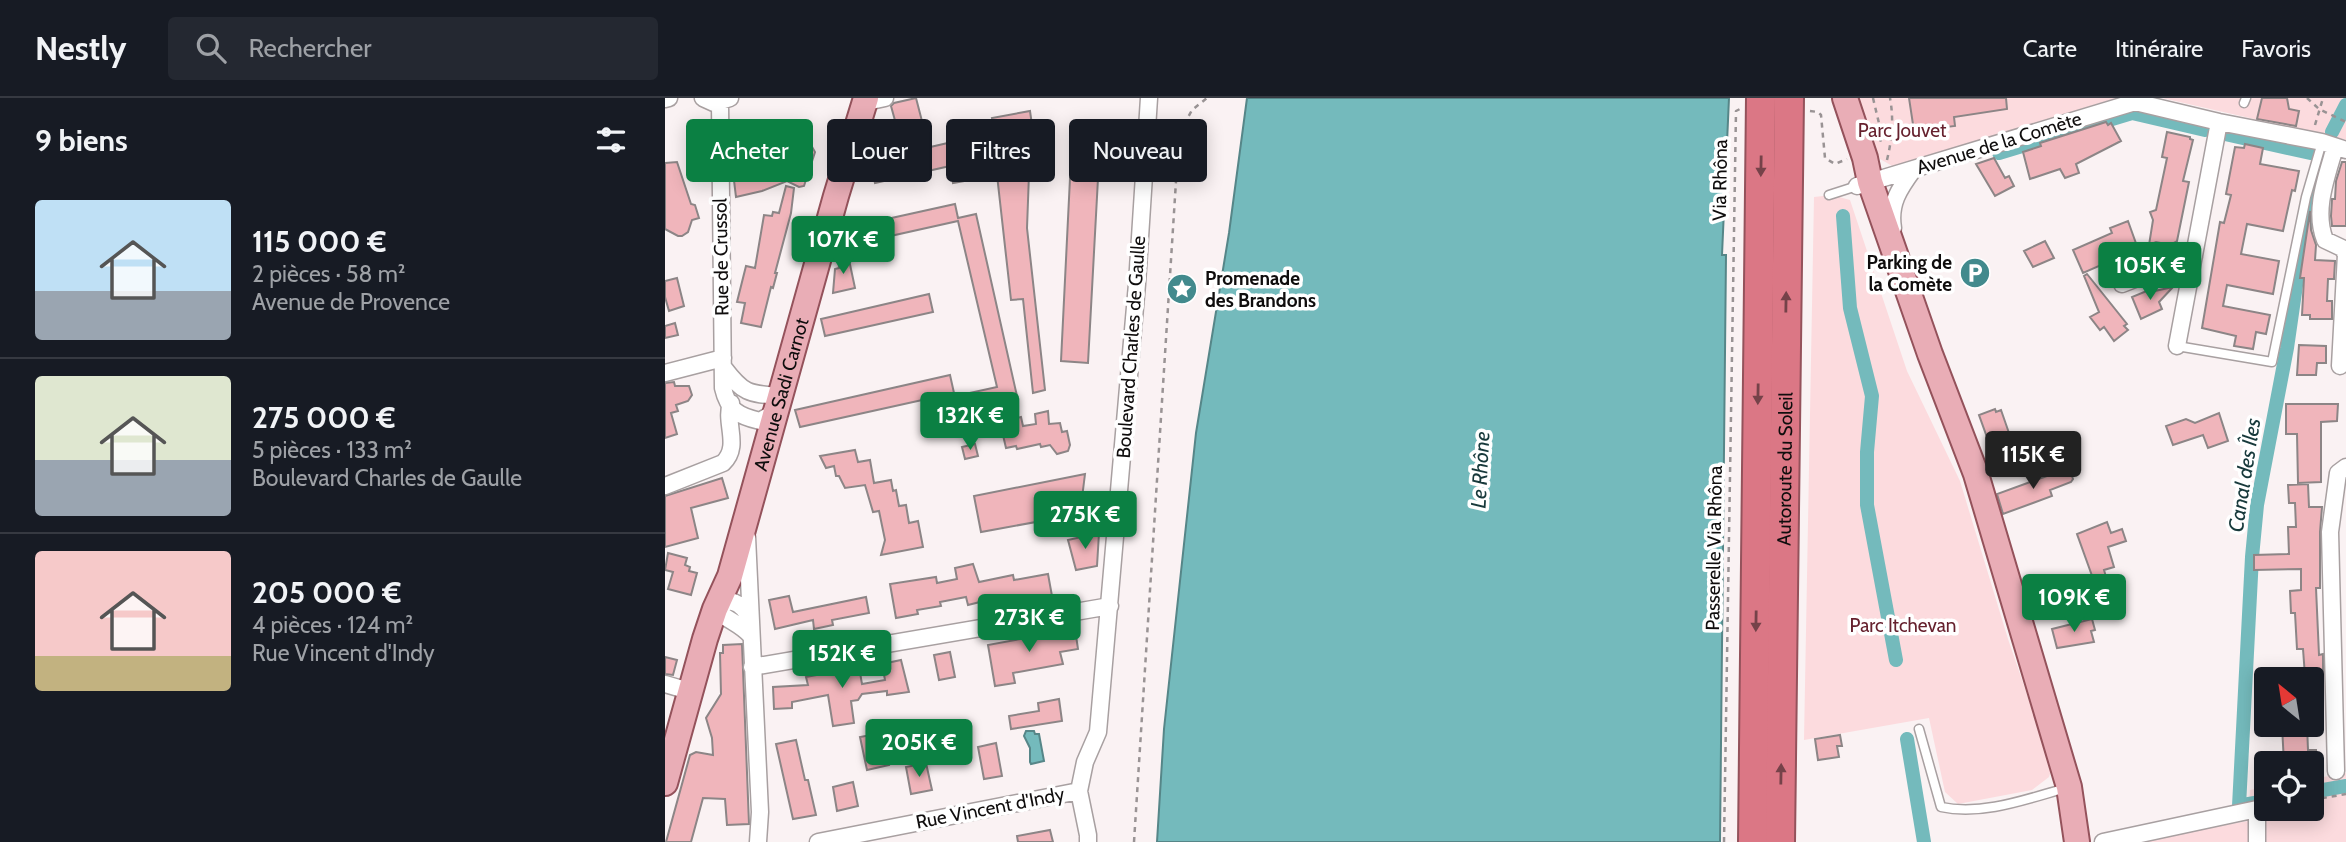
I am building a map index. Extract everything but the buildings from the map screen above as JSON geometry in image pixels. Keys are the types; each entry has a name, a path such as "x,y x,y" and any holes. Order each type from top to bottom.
{"highway":[{"name":"Autoroute du Soleil","path":"1751,103 1753,842"},
{"name":"Autoroute du Soleil","path":"1780,842 1798,104"}],"main road":[{"name":"Avenue Sadi Carnot","path":"715,609 714,588 754,407 795,284 867,98"},
{"path":"1829,98 1848,159 1864,184 1898,261 1970,455 2069,787 2077,842"},
{"path":"1845,98 1865,158 1864,184 1925,381 1948,423 1970,455"},
{"name":"Avenue Sadi Carnot","path":"665,783 672,731 689,691 715,609 725,590 745,520 754,407"}],"street":[{"path":"703,98 708,102 725,101"},
{"name":"Boulevard Charles de Gaulle","path":"1088,842 1079,791 1085,762 1098,732 1149,98"},
{"name":"Avenue de la Comète","path":"1864,184 2135,100 2219,122 2334,146"},
{"name":"Rue de Crussol","path":"723,363 725,101"},
{"path":"2177,346 2219,122"},
{"path":"2334,146 2322,195 2319,227 2325,240 2343,248 2346,254 2340,366"},
{"path":"1898,261 1892,208 1895,197 1913,170"},
{"path":"2122,284 2194,256"},
{"path":"665,373 723,363 754,407 731,453 723,463 665,486"},
{"path":"2336,771 2330,532 2338,473 2346,467"},
{"path":"745,520 760,812 758,842"},
{"path":"752,667 1110,606"},
{"path":"715,609 725,618 751,630"},
{"path":"665,684 689,691"},
{"name":"Rue Vincent d'Indy","path":"818,842 1079,791"},
{"path":"2103,842 2257,809 2257,842"}],"lane":[{"path":"2177,346 2272,362 2306,197 2334,146"},
{"path":"1829,195 1864,184"},
{"path":"1919,729 1941,807 1960,812 2012,803 2069,787"}],"path":[{"path":"1133,842 1179,134 1192,110 1207,98"},
{"path":"1887,162 1893,115 1890,98"},
{"path":"2307,98 2319,109 2346,122"},
{"path":"2319,109 2323,98"},
{"name":"Via Rhôna","path":"1732,255 1736,111 1751,103"},
{"path":"1798,104 1821,115 1825,158 1835,164 1848,159"},
{"name":"Passerelle Via Rhôna","path":"1724,842 1732,255"},
{"path":"2324,798 2346,794"}],"green space":[{"name":"Parc Jouvet","path":"1855,98 2116,98 1894,167 1880,159"},
{"path":"2162,98 2346,98 2346,140"},
{"name":"Parc Itchevan","path":"1832,195 1850,200 1907,371 1960,481 2008,639 2052,767 2049,777 2032,790 1958,804 1945,792 1929,718 1804,740 1814,197"},
{"path":"2346,773 2346,842 2130,842 2248,821 2250,790 2254,789 2254,821 2324,821 2324,777"}],"water":[{"name":"Le Rhône","path":"1247,98 1729,98 1722,255 1726,255 1720,842 1157,842 1164,729 1196,433 1229,233"},
{"path":"1026,731 1039,734 1044,761 1031,764 1030,748 1024,736"}],"waterway":[{"name":"Canal des Îles","path":"2332,132 2346,105"},
{"path":"1999,153 2132,113 2205,130"},
{"path":"2225,134 2315,154"},
{"name":"Canal des Îles","path":"2239,806 2257,505 2287,348 2305,223 2318,185"},
{"path":"1843,216 1850,308 1872,396 1867,452 1867,505 1896,660"},
{"path":"1907,739 1924,842"},
{"path":"2324,790 2346,786"},
{"path":"2243,805 2254,803"}],"place":[{"name":"Parking de la Comète","path":"1975,273"},
{"name":"Promenade des Brandons","path":"1182,289"}]}
